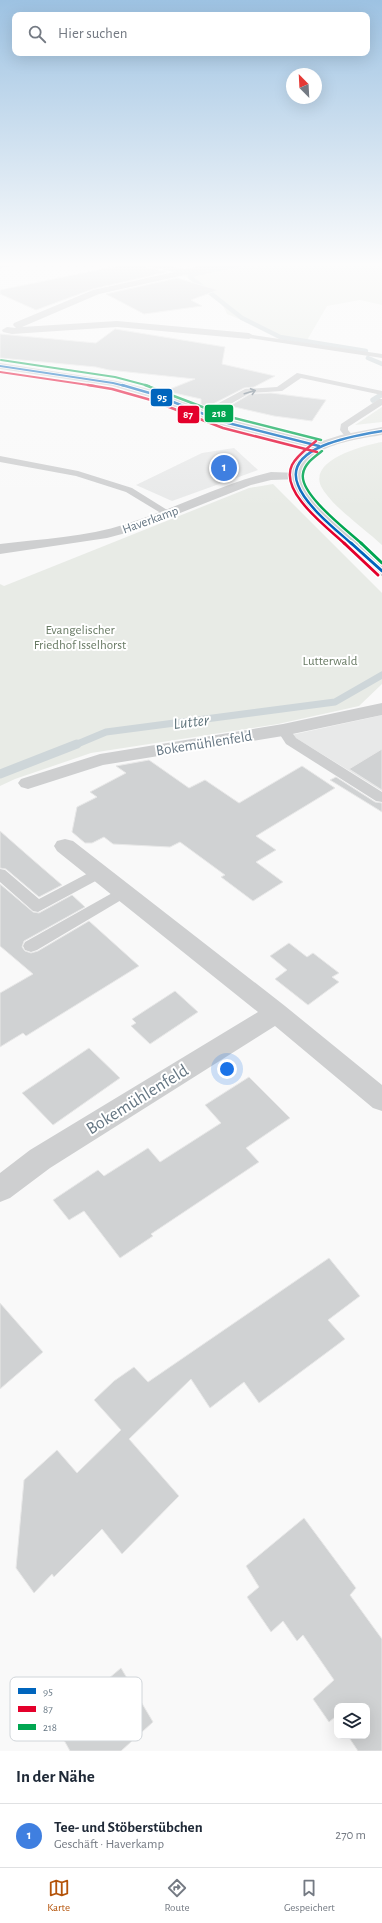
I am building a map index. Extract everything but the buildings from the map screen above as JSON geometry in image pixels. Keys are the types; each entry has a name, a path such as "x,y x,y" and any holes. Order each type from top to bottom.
{"street":[{"path":"0,366 113,383 153,394 202,414 243,428 279,434 319,446"},
{"path":"382,431 350,437 319,446 308,454 298,466 296,476 297,486 310,502 382,571"},
{"name":"Haverkamp","path":"0,549 107,534 132,527 246,482 271,476 296,476"},
{"name":"Bokemühlenfeld","path":"28,783 100,760 283,730 382,709"},
{"path":"65,846 276,1013 382,1100"},
{"name":"Bokemühlenfeld","path":"0,1189 40,1159 276,1013"}],"lane":[{"path":"307,345 382,356"},
{"path":"202,414 248,391 278,388 300,375 382,393"},
{"path":"350,437 344,430 344,426 382,401"},
{"path":"0,459 78,474 129,490 167,513"},
{"path":"283,730 291,741 381,798"},
{"path":"0,874 38,908 98,873"},
{"path":"31,946 123,892"}],"shaded area":[{"path":"234,448 258,470 172,501 136,485 202,453"},
{"path":"382,715 382,791 291,735 369,718"}],"green space":[{"path":"382,407 382,422 355,425"},
{"path":"382,442 382,545 334,503 322,488 319,478 322,469 329,462 351,450"},
{"name":"Evangelischer Friedhof Isselhorst","path":"273,484 382,593 382,684 359,706 278,724 91,753 15,779 0,786 0,584 4,586 249,488"}],"waterway":[{"path":"327,345 366,351"},
{"path":"368,358 382,364"},
{"path":"373,400 381,395"},
{"name":"Lutter","path":"75,745 106,732 335,702 382,675"},
{"name":"Lutter","path":"0,774 77,744"}],"transit line":[{"name":"218","path":"1,360 115,377 155,388 226,416 321,440"},
{"name":"95","path":"0,366 113,383 153,394 224,422 319,446"},
{"name":"87","path":"0,372 112,389 151,400 223,428 317,452"},
{"name":"95","path":"382,431 356,435 326,444 312,451 302,460 296,471 297,484 310,504 335,529 382,571"},
{"name":"87","path":"316,441 301,453 292,465 289,479 292,489 306,507 378,575"},
{"name":"218","path":"322,451 305,467 302,479 304,485 314,499 382,563"}],"place":[{"name":"Tee- und Stöberstübchen","path":"224,468"}],"park label":[{"name":"Lutterwald","path":"330,660"}]}
